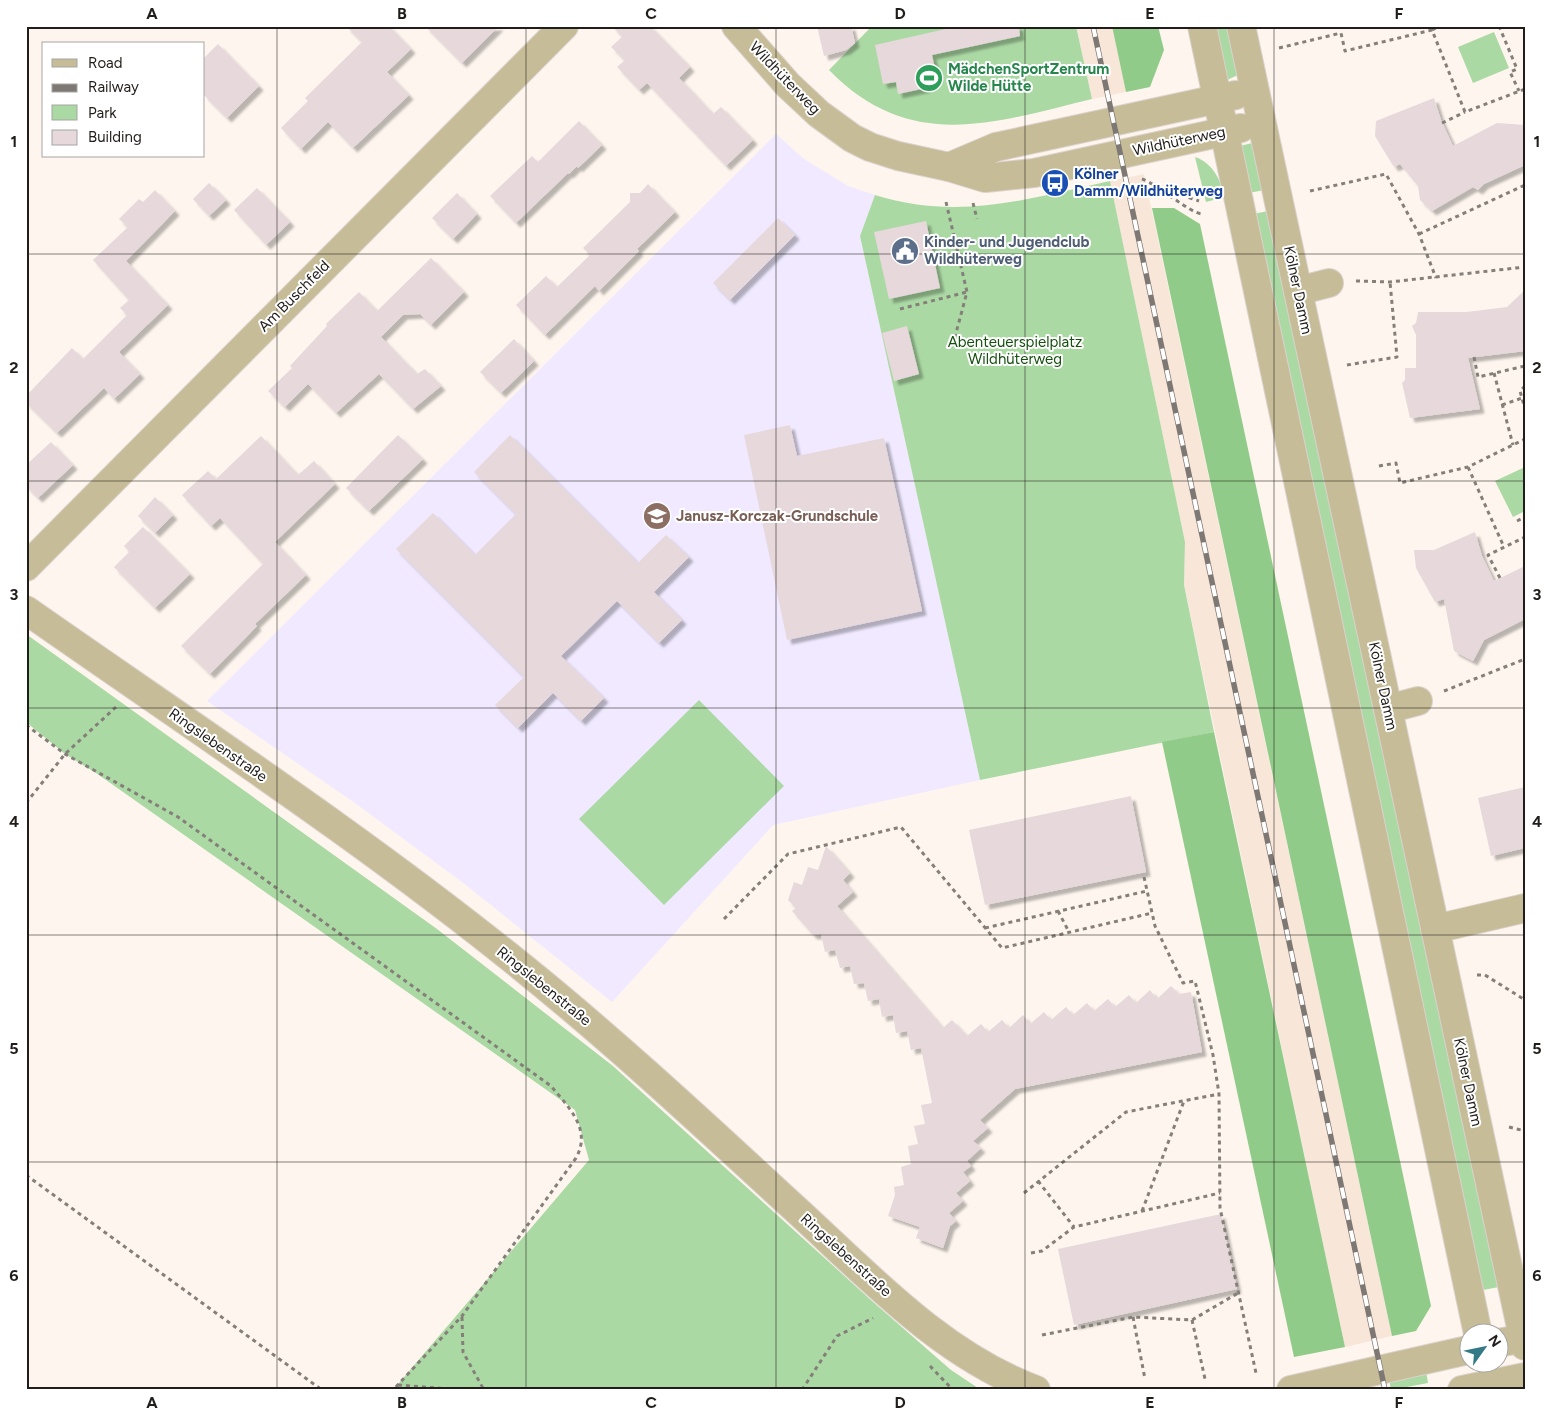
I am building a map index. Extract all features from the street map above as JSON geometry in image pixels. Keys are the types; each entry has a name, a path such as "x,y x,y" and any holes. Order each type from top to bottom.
{"street":[{"name":"Am Buschfeld","path":"26,567 564,26"},
{"name":"Wildhüterweg","path":"736,26 788,85 833,125 870,147 985,178 1016,176 1262,123"},
{"path":"1202,26 1476,1324"},
{"name":"Kölner Damm","path":"1241,26 1435,929 1518,1341"},
{"path":"949,167 996,147 1255,91"},
{"path":"1298,290 1329,283"},
{"name":"Ringslebenstraße","path":"26,610 351,837 521,966 638,1064 900,1305 954,1347 1006,1377 1036,1390"},
{"path":"1388,709 1418,702"},
{"path":"1435,929 1525,908"},
{"path":"1290,1390 1458,1352"},
{"path":"1479,1382 1525,1376"}],"path":[{"path":"1279,48 1341,33 1346,52 1432,30 1440,26"},
{"path":"1499,26 1517,69 1510,72 1519,91"},
{"path":"1432,30 1465,112"},
{"path":"1442,123 1525,89"},
{"path":"1310,191 1386,174 1419,234 1436,278"},
{"path":"1138,178 1158,188 1196,214 1203,214"},
{"path":"1419,234 1525,186"},
{"path":"1158,188 1200,201"},
{"path":"973,201 977,219"},
{"path":"946,202 967,292 952,348"},
{"path":"1329,283 1341,280 1390,282 1525,267"},
{"path":"1347,365 1397,357 1390,282"},
{"path":"900,309 967,292"},
{"path":"1474,357 1478,377 1525,366"},
{"path":"1494,373 1513,445"},
{"path":"1525,386 1520,391 1525,409"},
{"path":"1502,404 1522,398"},
{"path":"1379,466 1396,463 1400,483 1468,467 1525,439"},
{"path":"1468,467 1504,546"},
{"path":"1517,521 1525,517"},
{"path":"1500,578 1488,555 1525,537"},
{"path":"1418,702 1525,659"},
{"path":"26,803 65,754 136,687"},
{"path":"26,725 65,754 178,817 551,1086 572,1112 582,1130 581,1149 576,1158 462,1316 393,1390"},
{"path":"724,919 788,854 901,828 1002,948 1152,913"},
{"path":"1144,876 1155,926 1183,983 1195,980 1213,1055 1219,1094 1220,1208 1256,1373"},
{"path":"985,928 1147,891"},
{"path":"1058,911 1069,932"},
{"path":"1477,976 1485,974 1525,1000"},
{"path":"1024,1192 1126,1112 1219,1094"},
{"path":"1142,1211 1184,1101"},
{"path":"1509,1127 1525,1131"},
{"path":"26,1175 322,1390"},
{"path":"1038,1181 1074,1227"},
{"path":"1031,1253 1042,1251 1074,1227 1220,1194"},
{"path":"1042,1335 1133,1317 1192,1320 1238,1293"},
{"path":"802,1390 837,1336 900,1305"},
{"path":"462,1316 463,1352 484,1390"},
{"path":"1133,1317 1145,1378"},
{"path":"1192,1320 1205,1379"},
{"path":"397,1385 464,1390"}],"shaded area":[{"path":"1076,26 1112,26 1126,92 1092,99"},
{"name":"Janusz-Korczak-Grundschule","path":"776,134 804,159 848,186 875,195 860,236 980,780 773,825 612,1002 466,885 355,803 207,701"},
{"path":"1144,174 1392,1336 1345,1347 1184,585 1185,542 1110,181"}],"green space":[{"name":"MädchenSportZentrum Wilde Hütte","path":"872,26 1076,26 1092,99 1021,116 954,125 922,122 890,113 859,96 829,70"},
{"path":"1112,26 1158,26 1164,50 1150,87 1126,92"},
{"path":"1212,26 1229,26 1238,75 1227,80"},
{"path":"1494,32 1509,68 1473,83 1458,47"},
{"path":"1252,143 1264,190 1249,193 1240,146"},
{"path":"1195,157 1207,164 1215,173 1225,197 1206,202"},
{"name":"Abenteuerspielplatz Wildhüterweg","path":"1110,181 1185,542 1184,585 1214,732 980,780 860,236 875,195 906,203 964,207 1021,200"},
{"path":"1152,208 1174,208 1200,224 1431,1306 1416,1331 1392,1336"},
{"path":"1268,211 1499,1287 1483,1290 1253,214"},
{"path":"1525,467 1525,511 1513,517 1495,481"},
{"path":"26,634 437,929 613,1066 872,1301 951,1370 981,1390 393,1390 589,1160 575,1110 96,773 65,754 26,722"},
{"path":"699,700 784,786 664,905 579,819"},
{"path":"1214,732 1345,1347 1294,1357 1162,742"},
{"path":"1426,1371 1428,1383 1391,1390 1389,1379"}],"building":[{"path":"346,26 389,26 411,49 387,72 409,95 353,148 328,122 301,149 281,128 308,101 305,98 362,42"},
{"path":"425,26 499,26 462,63"},
{"path":"612,26 650,26 690,67 679,78 713,114 721,107 753,140 726,166 647,83 639,90 617,67 625,60 611,47 622,37"},
{"path":"817,26 851,26 855,43 846,50 824,56"},
{"path":"959,26 1019,26 1020,36 932,55 936,73 923,76 926,88 898,94 896,82 883,84 875,45"},
{"path":"218,44 259,86 227,118 205,96 205,57"},
{"path":"1434,98 1441,120 1453,146 1497,123 1525,125 1525,165 1484,184 1478,190 1473,187 1432,211 1420,200 1418,186 1400,164 1394,167 1375,136 1376,121"},
{"path":"579,121 602,145 578,168 577,166 568,173 516,223 490,196 532,156 538,162"},
{"path":"209,183 226,200 209,216 193,199"},
{"path":"648,184 675,212 637,249 639,251 599,291 595,286 545,335 516,305 546,276 557,287 590,255 583,248 630,202 630,193 640,193"},
{"path":"257,188 290,222 266,245 234,210"},
{"path":"155,190 175,211 126,261 168,305 119,352 140,374 114,399 104,388 57,433 26,403 26,396 72,348 83,359 127,315 120,308 129,300 93,260 128,227 119,219 139,199 143,202"},
{"path":"457,193 477,214 453,239 432,218"},
{"path":"778,218 795,235 730,300 713,283"},
{"path":"926,221 940,288 889,299 874,232"},
{"path":"431,258 464,292 431,325 420,314 403,315 381,337 417,374 425,369 441,386 413,409 379,374 336,413 308,384 285,407 268,391 292,368 290,366 327,326 326,324 359,292 377,311"},
{"path":"1525,290 1525,351 1468,358 1480,409 1410,418 1402,383 1405,380 1405,368 1416,368 1416,335 1412,326 1416,323 1418,312 1467,312 1507,307"},
{"path":"907,326 919,374 894,381 882,333"},
{"path":"514,339 534,361 501,393 480,372"},
{"path":"790,425 797,456 884,438 922,611 787,640 744,435"},
{"path":"398,435 423,459 369,511 346,488"},
{"path":"510,435 638,563 666,535 689,557 654,592 682,620 659,643 617,601 561,656 604,698 581,721 553,693 518,728 495,705 524,677 396,549 433,513 475,555 516,514 474,472"},
{"path":"261,436 298,475 314,461 335,484 275,542 306,575 255,624 257,626 210,674 181,646 263,564 220,518 211,526 182,495 208,471 216,479"},
{"path":"51,442 73,465 38,498 26,486 26,465"},
{"path":"155,497 173,515 155,533 138,516"},
{"path":"143,527 190,574 155,608 114,567 129,552 124,546"},
{"path":"1475,532 1482,556 1494,581 1525,566 1525,619 1484,640 1473,661 1454,651 1444,599 1435,602 1416,568 1414,550 1434,550"},
{"path":"1525,787 1525,848 1491,856 1478,798"},
{"path":"1131,796 1146,872 985,905 969,830"},
{"path":"826,846 850,873 843,880 853,892 837,906 943,1028 952,1020 967,1036 981,1024 988,1032 1002,1020 1009,1028 1023,1015 1030,1024 1044,1012 1051,1020 1066,1007 1073,1015 1087,1003 1094,1011 1108,999 1115,1007 1129,995 1136,1003 1150,990 1157,999 1171,986 1179,994 1191,992 1202,1052 1015,1089 980,1120 988,1128 973,1141 981,1148 967,1161 971,1166 963,1172 970,1181 956,1193 963,1201 949,1213 956,1221 950,1226 943,1248 916,1238 920,1227 888,1216 895,1195 894,1187 904,1185 901,1167 911,1164 908,1146 918,1144 914,1126 925,1124 921,1105 932,1103 921,1048 911,1050 907,1031 896,1033 893,1015 882,1017 879,999 868,1001 864,983 854,984 850,966 840,968 835,950 825,952 821,934 813,935 792,911 796,908 788,900 794,882 802,885 808,867 818,870"},
{"path":"1221,1214 1237,1289 1074,1325 1058,1249"}],"railway":[{"path":"1093,26 1385,1390"}],"place":[{"name":"MädchenSportZentrum Wilde Hütte","path":"929,78"},
{"name":"Kölner Damm/Wildhüterweg","path":"1055,183"},
{"name":"Kinder- und Jugendclub Wildhüterweg","path":"905,251"},
{"name":"Janusz-Korczak-Grundschule","path":"657,516"}]}
